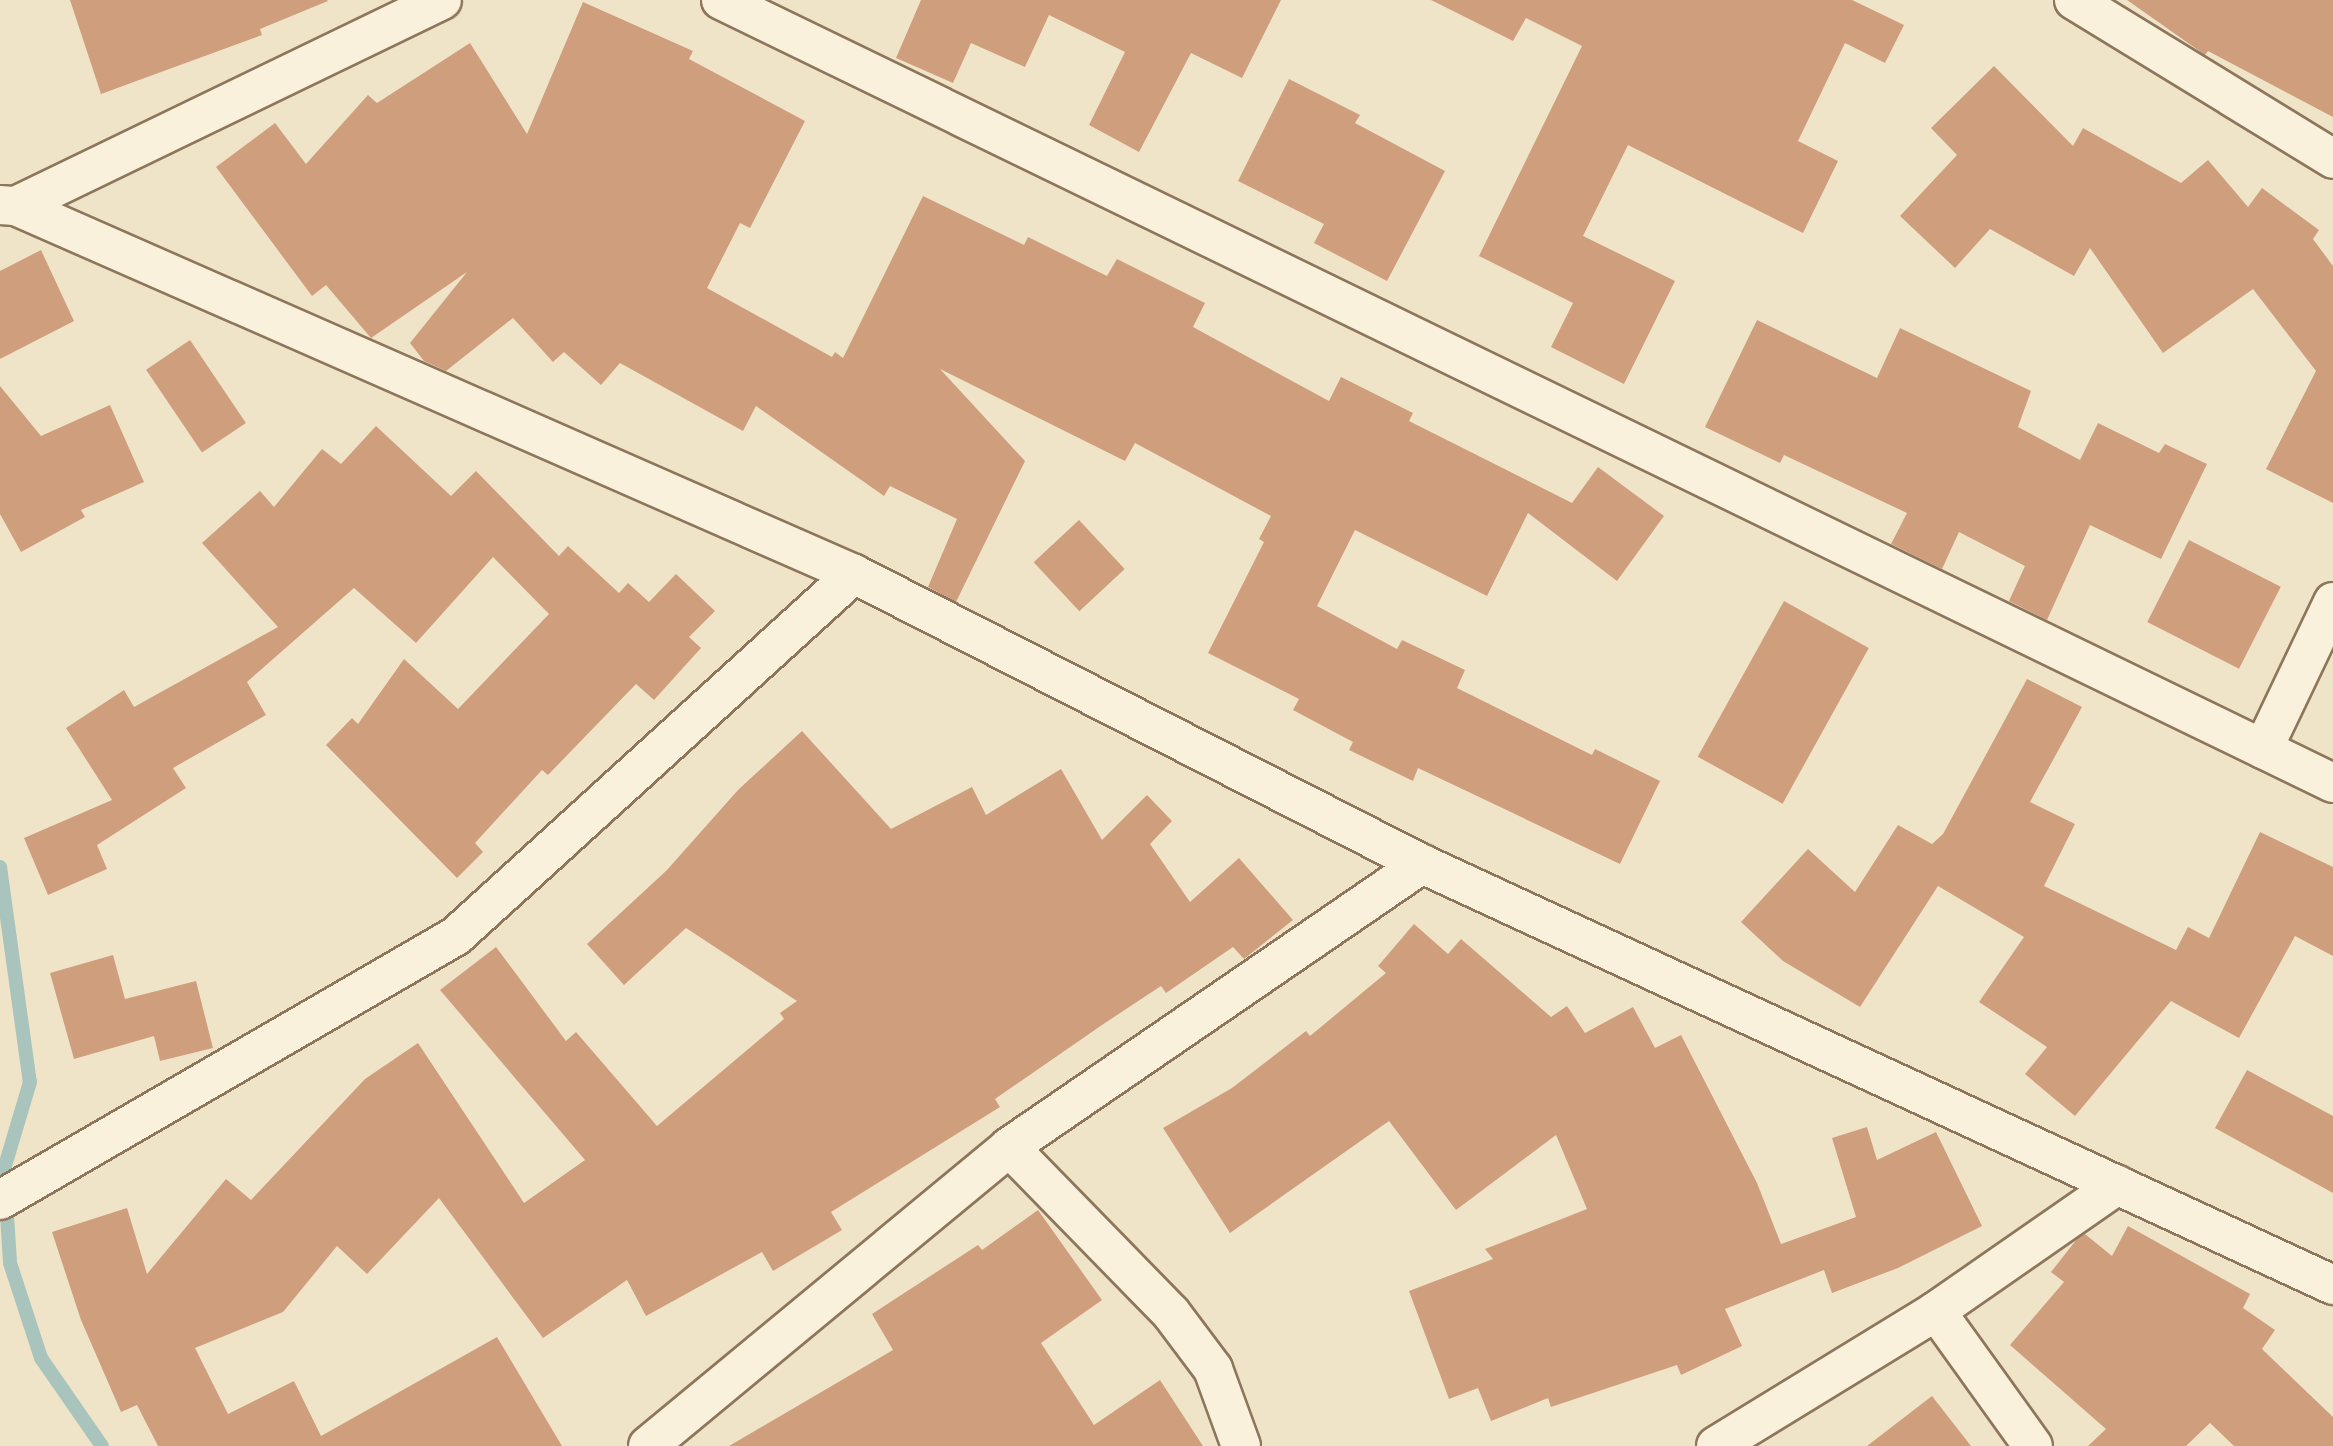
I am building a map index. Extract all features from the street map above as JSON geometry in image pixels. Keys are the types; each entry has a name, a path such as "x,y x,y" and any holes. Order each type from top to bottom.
{"street":[{"path":"8,206 442,0"},
{"path":"721,0 2333,783"},
{"path":"2074,0 2333,159"},
{"path":"8,206 854,574 1422,863 2333,1285"},
{"path":"0,1200 456,936 854,574"},
{"path":"2263,748 2333,602"},
{"path":"648,1446 1009,1147 1422,863"},
{"path":"1009,1147 1171,1313 1213,1369 1241,1446"},
{"path":"1716,1446 1937,1311 2117,1185"},
{"path":"1937,1311 2033,1446"}],"building":[{"path":"70,0 328,1 260,29 262,35 101,94"},
{"path":"921,0 1281,0 1242,78 1191,53 1139,152 1089,125 1125,52 1049,15 1025,67 971,43 953,83 896,58"},
{"path":"1431,0 1852,0 1904,25 1885,63 1845,43 1798,141 1838,161 1803,233 1628,145 1583,236 1675,281 1624,384 1551,347 1573,303 1479,256 1582,46 1526,18 1513,41"},
{"path":"2127,0 2333,0 2333,117 2208,51 2205,55"},
{"path":"583,2 693,51 689,59 805,121 750,228 740,223 707,288 832,357 835,352 843,358 923,196 1024,245 1028,237 1107,276 1117,259 1205,303 1193,327 1329,401 1341,377 1413,413 1409,421 1572,503 1598,467 1664,516 1617,581 1528,513 1487,596 1355,530 1317,606 1397,649 1402,640 1465,670 1457,688 1592,755 1595,749 1660,781 1620,864 1418,768 1413,781 1349,750 1353,742 1293,710 1299,699 1208,653 1264,542 1259,539 1271,516 1135,443 1125,461 940,369 1025,461 956,602 928,587 957,519 890,486 884,496 756,406 743,431 620,363 601,385 564,352 553,362 513,318 446,371 424,361 410,343 467,272 371,338 326,285 312,296 216,167 275,123 306,164 368,95 377,103 470,43 527,134"},
{"path":"1994,66 2073,146 2083,128 2181,183 2208,160 2248,207 2262,188 2319,230 2313,239 2333,266 2333,503 2266,469 2316,371 2253,289 2163,353 2090,248 2074,276 1990,229 1955,268 1900,216 1957,155 1931,128"},
{"path":"1289,79 1360,115 1355,123 1445,171 1387,281 1314,243 1324,224 1238,181"},
{"path":"41,250 74,321 0,359 0,271"},
{"path":"1757,320 1877,378 1900,328 2031,391 2018,427 2080,460 2098,423 2159,453 2165,444 2207,464 2161,559 2090,525 2047,620 2009,601 2025,566 1959,532 1942,569 1891,544 1907,513 1784,455 1780,463 1705,427"},
{"path":"190,340 246,423 202,453 146,370"},
{"path":"0,386 41,436 110,405 144,482 81,510 85,517 21,552 0,514"},
{"path":"376,426 451,496 476,471 559,556 568,546 619,593 628,583 649,602 676,574 715,611 689,637 701,648 654,700 636,684 548,775 542,770 475,843 483,852 457,878 326,745 352,718 358,724 404,659 458,709 549,614 493,557 416,643 354,588 247,682 266,715 173,768 186,788 97,845 107,869 48,895 24,838 112,800 66,728 124,690 134,707 278,627 202,543 260,491 274,507 322,449 341,464"},
{"path":"1079,520 1125,569 1079,611 1034,562"},
{"path":"2189,540 2281,587 2239,669 2147,622"},
{"path":"1784,601 1869,648 1783,804 1698,757"},
{"path":"2027,679 2082,707 2030,802 2075,824 2044,886 2176,950 2188,927 2209,938 2260,832 2333,867 2333,956 2295,936 2239,1038 2171,1001 2075,1116 2025,1074 2047,1047 1979,1002 2024,937 1938,886 1860,1007 1783,961 1741,922 1808,849 1855,892 1898,825 1932,844 1943,834"},
{"path":"802,731 891,829 972,787 986,815 1061,769 1102,840 1147,795 1172,821 1150,844 1190,902 1239,858 1293,920 1244,959 1233,947 1166,993 1161,986 1102,1025 995,1099 1000,1107 831,1212 842,1230 773,1271 762,1252 646,1316 627,1280 543,1338 439,1198 367,1274 337,1246 283,1312 195,1348 228,1414 294,1381 321,1436 497,1337 562,1446 158,1446 137,1405 121,1412 81,1320 52,1232 127,1208 147,1274 226,1179 251,1200 365,1079 418,1043 524,1203 585,1160 440,990 496,947 566,1041 576,1032 657,1126 784,1019 780,1013 797,1001 686,928 624,985 587,944 667,870 738,790"},
{"path":"1414,924 1448,954 1461,939 1551,1017 1567,1006 1585,1033 1633,1007 1655,1048 1681,1035 1757,1183 1781,1244 1856,1217 1832,1138 1867,1127 1877,1160 1936,1132 1982,1226 1898,1268 1832,1293 1824,1270 1725,1309 1742,1346 1681,1375 1677,1365 1551,1407 1548,1398 1491,1421 1478,1388 1449,1399 1409,1291 1493,1259 1485,1249 1587,1209 1556,1135 1456,1210 1389,1121 1230,1233 1163,1128 1232,1088 1306,1031 1310,1036 1386,973 1378,966"},
{"path":"113,955 125,999 196,981 213,1048 160,1061 154,1036 74,1059 50,973"},
{"path":"2247,1070 2333,1116 2333,1193 2215,1128"},
{"path":"1038,1210 1102,1300 1041,1343 1094,1425 1160,1380 1203,1446 729,1446 893,1350 872,1314 978,1245 982,1250"},
{"path":"2128,1226 2250,1294 2243,1308 2275,1330 2262,1349 2333,1417 2333,1446 2234,1446 2210,1423 2186,1446 2088,1446 2106,1429 2010,1345 2064,1282 2051,1272 2077,1239 2085,1234 2112,1256"},
{"path":"1932,1396 1971,1446 1867,1446"}],"waterway":[{"path":"0,867 30,1082 4,1169 10,1263 41,1358 102,1446"}]}
